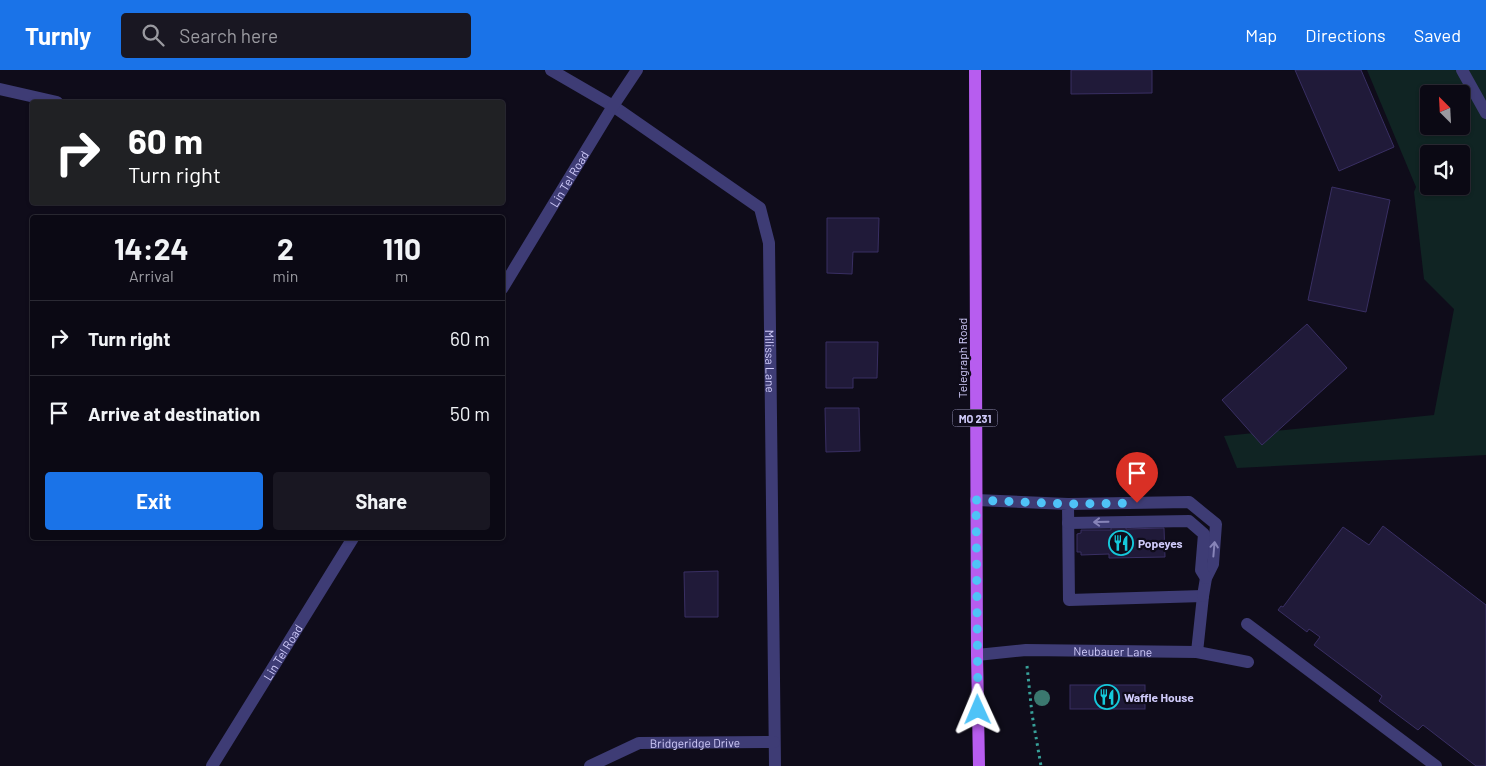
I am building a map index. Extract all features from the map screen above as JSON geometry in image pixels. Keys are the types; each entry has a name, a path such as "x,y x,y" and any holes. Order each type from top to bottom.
{"main road":[{"name":"Telegraph Road","path":"975,70 976,655 979,766"}],"street":[{"name":"Milissa Lane","path":"551,70 613,106 760,208 769,243 775,766"},
{"name":"Lin Tel Road","path":"505,284 613,106 638,70"},
{"path":"1462,70 1486,113"},
{"path":"0,89 48,100"},
{"path":"976,500 1068,504 1189,502 1216,524 1212,564 1206,578 1203,596 1197,652"},
{"path":"1068,504 1068,600 1203,596"},
{"path":"1068,523 1189,521 1204,534 1201,570 1206,578"},
{"name":"Lin Tel Road","path":"212,766 352,540"},
{"path":"1247,624 1436,766"},
{"name":"Neubauer Lane","path":"976,655 1026,650 1197,652 1248,662"},
{"name":"Bridgeridge Drive","path":"590,766 639,743 774,742"}],"path":[{"path":"1026,650 1032,714 1041,766"}],"green space":[{"path":"1367,70 1486,70 1486,455 1237,468 1224,436 1434,415 1454,309 1424,279 1414,192 1416,187"}],"building":[{"path":"1071,70 1152,70 1152,93 1071,94"},
{"path":"1295,70 1361,70 1394,147 1339,171"},
{"path":"1332,187 1390,200 1366,312 1308,300"},
{"path":"827,218 879,218 878,252 853,252 852,274 827,273"},
{"path":"1307,324 1347,368 1262,445 1222,400"},
{"path":"826,342 878,342 877,378 853,378 853,388 826,388"},
{"path":"825,408 859,408 860,451 826,452"},
{"name":"Popeyes","path":"1126,525 1126,529 1164,528 1165,557 1109,558 1109,554 1081,555 1081,552 1077,552 1077,534 1081,533 1081,530 1111,530 1111,526"},
{"path":"1383,526 1486,605 1486,766 1476,766 1423,725 1418,730 1379,701 1382,696 1314,645 1320,637 1309,629 1307,632 1278,610 1281,606 1283,607 1343,527 1369,545"},
{"path":"718,571 718,617 685,617 684,572"},
{"name":"Waffle House","path":"1070,685 1145,685 1145,709 1070,709"}],"place":[{"name":"Popeyes","path":"1121,543"},
{"name":"Waffle House","path":"1107,697"}],"route":[{"path":"978,710 976,500 1068,504 1137,503"}]}
